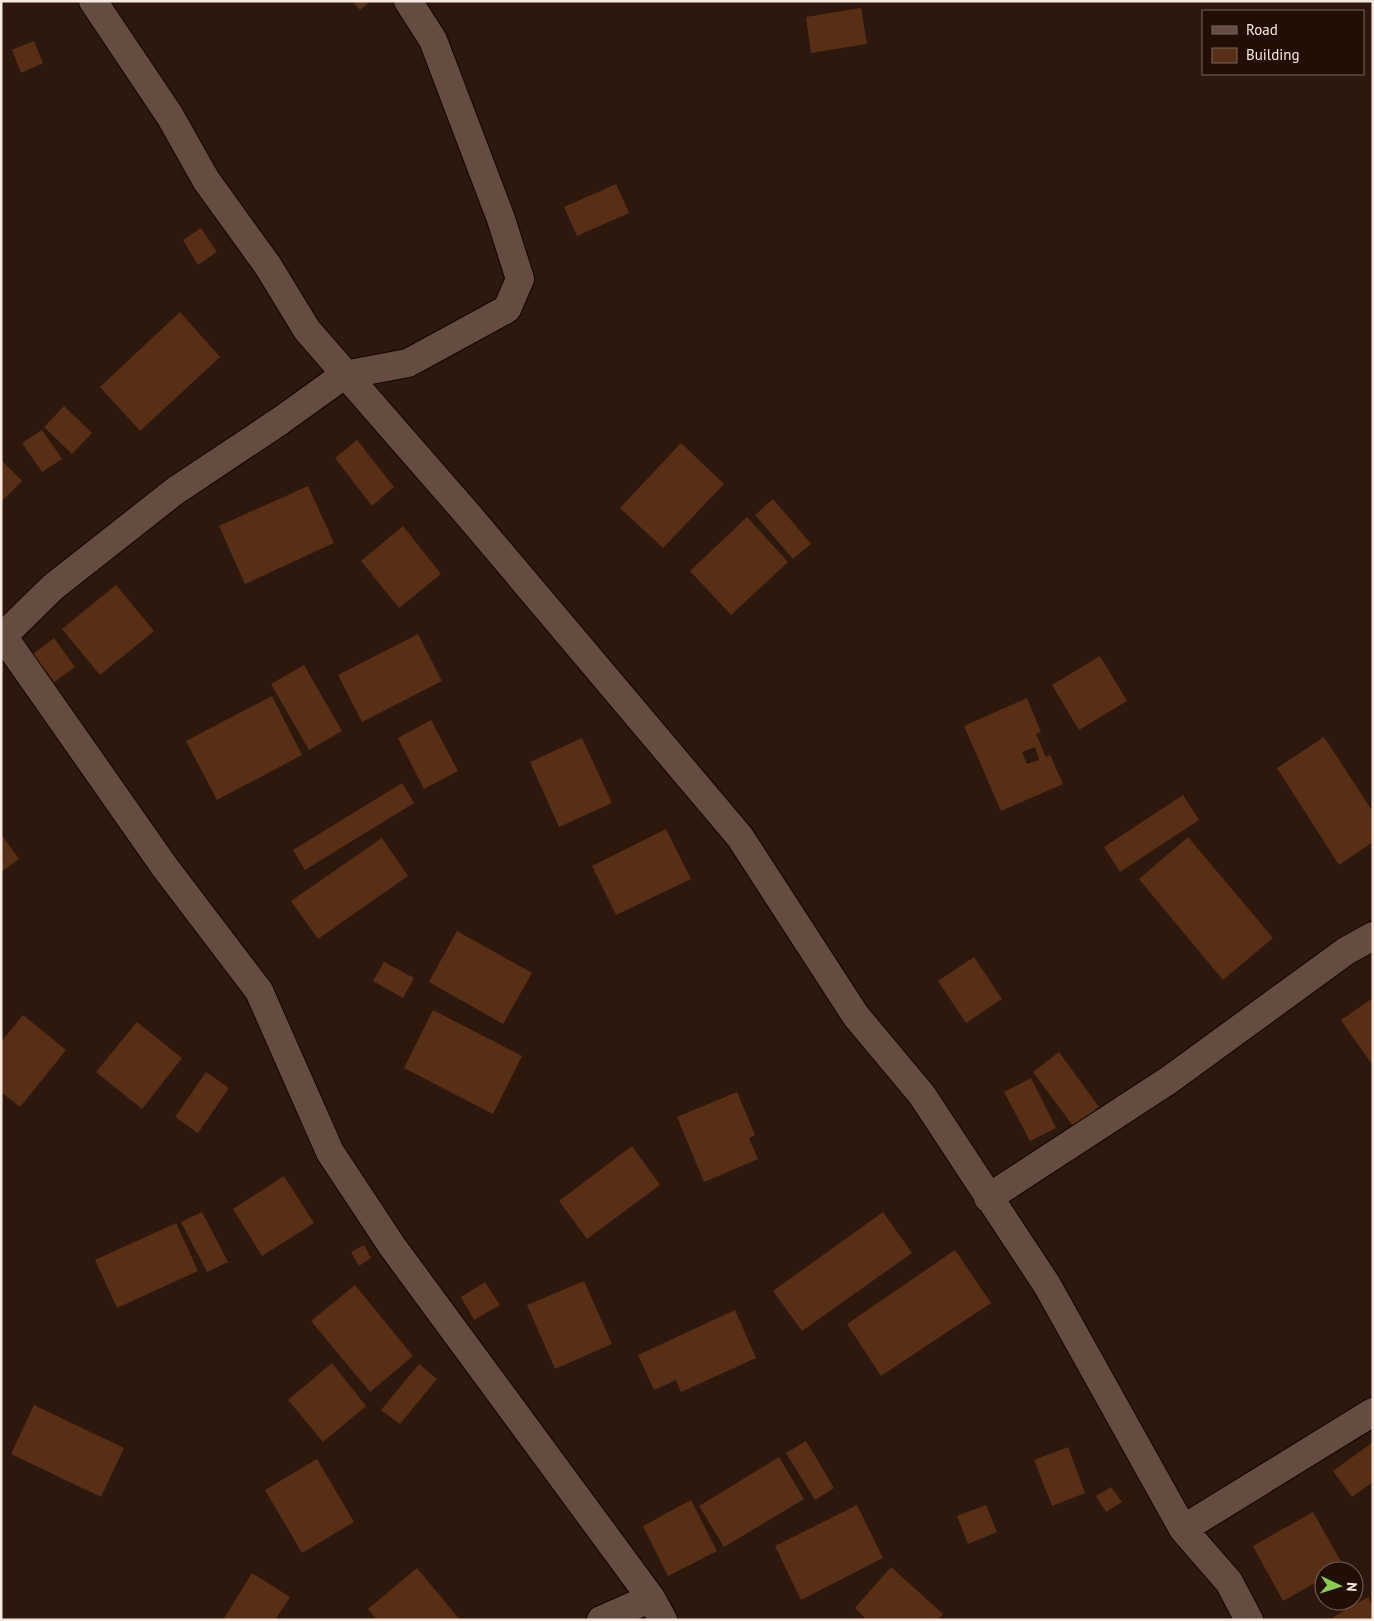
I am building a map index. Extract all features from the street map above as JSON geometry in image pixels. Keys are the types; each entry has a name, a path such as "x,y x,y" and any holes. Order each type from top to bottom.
{"street":[{"path":"93,1 170,116 206,180 268,266 307,330 470,518 740,837 856,1016 922,1095 1047,1285 1183,1529 1229,1582 1250,1620"},
{"path":"408,1 432,40 501,219 520,279 507,309 408,363 344,374 280,421 175,491 53,587 2,637 164,866 259,991 330,1152 392,1246 657,1609 601,1620"},
{"path":"988,1198 1169,1080 1346,951 1373,936"},
{"path":"1183,1529 1373,1412"}],"building":[{"path":"352,1 371,1 360,10"},
{"path":"861,8 867,44 811,53 806,17"},
{"path":"34,41 43,63 21,73 12,50"},
{"path":"616,184 629,213 577,236 564,207"},
{"path":"201,228 217,252 198,265 183,240"},
{"path":"180,312 220,357 140,431 100,387"},
{"path":"64,406 92,433 72,454 44,427"},
{"path":"42,430 62,459 42,472 22,443"},
{"path":"357,440 394,487 372,506 335,458"},
{"path":"681,443 724,484 663,548 620,508"},
{"path":"1,460 22,481 1,502"},
{"path":"308,486 334,543 245,584 219,526"},
{"path":"773,499 811,544 793,559 755,515"},
{"path":"747,517 788,562 731,615 690,571"},
{"path":"403,526 441,574 399,608 361,561"},
{"path":"116,585 154,631 100,675 62,629"},
{"path":"418,634 442,681 362,722 338,675"},
{"path":"54,638 75,667 54,682 33,654"},
{"path":"1100,656 1127,701 1079,730 1052,685"},
{"path":"304,665 342,731 309,750 271,684"},
{"path":"272,696 302,755 217,800 186,741"},
{"path":"1027,698 1041,732 1036,734 1046,757 1050,755 1063,784 1001,811 964,726","holes":["1035,747 1039,760 1027,764 1022,752"]},
{"path":"431,720 458,771 424,789 398,738"},
{"path":"1324,737 1373,812 1373,842 1339,865 1277,768"},
{"path":"582,738 612,803 559,827 530,762"},
{"path":"402,783 414,803 305,870 293,850"},
{"path":"1183,795 1199,820 1120,872 1104,847"},
{"path":"666,829 691,879 616,915 592,866"},
{"path":"1,834 19,859 1,872"},
{"path":"1188,837 1273,938 1223,980 1139,879"},
{"path":"382,838 408,876 318,939 291,901"},
{"path":"457,931 532,973 503,1024 429,982"},
{"path":"974,957 1002,999 966,1023 938,981"},
{"path":"384,962 414,978 403,998 373,981"},
{"path":"1373,998 1373,1066 1341,1020"},
{"path":"433,1010 522,1056 493,1114 404,1068"},
{"path":"23,1015 66,1050 20,1107 1,1092 1,1042"},
{"path":"137,1022 182,1058 142,1109 96,1072"},
{"path":"1059,1052 1099,1107 1073,1126 1033,1072"},
{"path":"206,1072 229,1088 198,1133 175,1117"},
{"path":"1031,1078 1056,1128 1030,1141 1004,1092"},
{"path":"737,1092 755,1135 749,1138 758,1159 704,1182 677,1117"},
{"path":"632,1146 660,1185 587,1239 559,1201"},
{"path":"284,1176 314,1223 262,1256 233,1209"},
{"path":"202,1212 228,1262 207,1272 181,1222"},
{"path":"883,1212 912,1253 802,1331 773,1291"},
{"path":"176,1223 198,1271 117,1308 95,1260"},
{"path":"364,1245 371,1258 359,1266 351,1252"},
{"path":"955,1250 991,1303 881,1376 847,1324"},
{"path":"584,1281 612,1344 555,1369 527,1305"},
{"path":"485,1282 500,1305 474,1320 461,1297"},
{"path":"355,1285 413,1356 370,1392 311,1321"},
{"path":"735,1310 756,1358 681,1392 676,1380 654,1390 638,1355"},
{"path":"332,1363 366,1406 323,1442 288,1400"},
{"path":"419,1364 437,1379 400,1424 381,1410"},
{"path":"34,1405 124,1448 101,1497 11,1454"},
{"path":"806,1441 834,1488 815,1500 786,1453"},
{"path":"1373,1442 1373,1482 1352,1497 1333,1471"},
{"path":"1068,1447 1085,1493 1052,1506 1034,1460"},
{"path":"779,1457 804,1499 724,1547 699,1506"},
{"path":"317,1459 354,1522 302,1553 265,1490"},
{"path":"1111,1487 1122,1502 1106,1512 1096,1496"},
{"path":"691,1500 717,1551 668,1576 643,1526"},
{"path":"857,1505 883,1558 801,1600 775,1546"},
{"path":"986,1505 997,1532 968,1544 957,1516"},
{"path":"1313,1512 1341,1561 1314,1561 1314,1584 1283,1601 1253,1546"},
{"path":"891,1567 943,1614 938,1620 867,1620 855,1608"},
{"path":"417,1568 460,1620 377,1620 368,1609"},
{"path":"252,1573 290,1597 275,1620 223,1620"},
{"path":"1368,1597 1373,1606 1373,1620 1328,1620 1344,1611 1364,1611 1364,1599"}]}
